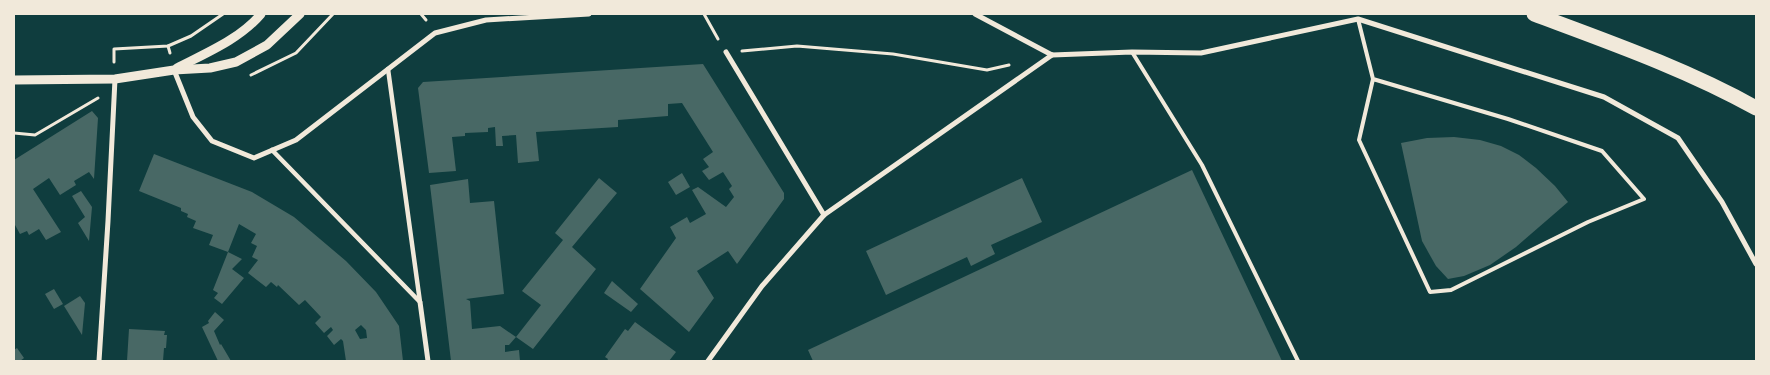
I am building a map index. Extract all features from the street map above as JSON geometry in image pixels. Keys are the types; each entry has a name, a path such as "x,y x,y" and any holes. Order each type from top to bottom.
{"highway":[{"path":"1534,14 1631,50 1728,92 1756,108"}],"street":[{"path":"174,70 218,48 252,25 261,14"},
{"path":"14,80 115,78 174,70 210,68 236,62 267,45 300,14"},
{"path":"174,70 193,117 212,141 254,158 296,140 435,33 486,20 589,14"},
{"path":"975,14 1052,55 1132,52 1201,53 1358,20 1604,97 1678,138 1722,202 1756,264"},
{"path":"726,52 824,215"},
{"path":"708,361 762,286 824,215 1052,55"},
{"path":"388,69 428,361"},
{"path":"99,361 115,78"},
{"path":"272,150 420,302"}],"lane":[{"path":"1358,20 1373,79 1359,140 1430,292 1451,290 1588,222 1644,199 1602,151 1508,119 1373,79"},
{"path":"1132,52 1202,165 1298,361"}],"path":[{"path":"114,49 168,46 192,36 223,14"},
{"path":"704,14 726,52 797,46 893,54 987,70 1015,63"},
{"path":"14,133 34,135 100,97 101,79"}],"building":[{"path":"703,64 784,193 784,199 737,264 728,251 697,271 714,298 689,332 640,289 676,238 670,227 687,217 690,223 706,214 692,190 698,187 726,207 734,197 729,189 732,186 723,172 709,180 702,171 709,167 703,159 713,152 682,103 668,104 668,116 618,120 618,127 536,132 539,161 518,163 516,135 502,136 503,146 496,146 495,127 488,128 488,132 465,133 465,136 452,137 456,171 429,173 418,88 423,82"},
{"path":"92,111 98,118 94,179 89,172 74,181 76,185 60,195 49,178 33,189 61,232 46,240 39,229 29,235 27,231 20,234 14,226 14,160"},
{"path":"1454,137 1480,140 1501,146 1519,155 1555,186 1568,202 1516,247 1490,265 1464,276 1448,279 1436,266 1422,241 1401,143 1427,138"},
{"path":"154,154 252,192 294,217 346,261 376,292 399,326 403,361 346,361 343,341 341,339 334,345 327,336 333,330 331,327 324,333 315,323 321,317 305,300 299,305 278,285 277,287 271,282 266,287 248,273 258,260 252,257 257,246 251,243 256,234 239,224 228,252 209,245 213,235 193,228 196,221 187,217 188,214 181,211 181,208 139,191","holes":["361,325 366,330 367,338 360,339 355,330"]},
{"path":"1192,170 1282,361 813,361 808,350"},
{"path":"682,173 690,187 676,195 668,182"},
{"path":"599,178 617,193 572,247 596,269 533,349 516,337 541,305 522,291 563,240 555,233"},
{"path":"1022,178 1042,222 991,245 995,254 971,266 967,257 886,295 866,251"},
{"path":"468,179 470,203 494,201 504,294 466,299 470,301 472,329 500,326 516,337 509,345 505,345 505,352 519,350 520,361 451,361 430,185"},
{"path":"81,191 92,207 89,241 78,223 85,217 72,196"},
{"path":"228,252 242,259 232,269 244,278 222,304 214,298 218,293 213,290"},
{"path":"612,281 638,304 631,312 604,293"},
{"path":"54,289 63,304 54,309 45,294"},
{"path":"80,296 85,303 82,335 64,306"},
{"path":"215,312 224,320 214,331 220,345 231,361 218,361 202,327 209,323 208,321"},
{"path":"635,322 676,352 669,361 607,361 608,359 605,357 625,329 628,331"},
{"path":"129,329 165,331 164,335 167,335 163,361 127,361"},
{"path":"17,348 24,358 20,361 14,361 14,350"}]}
